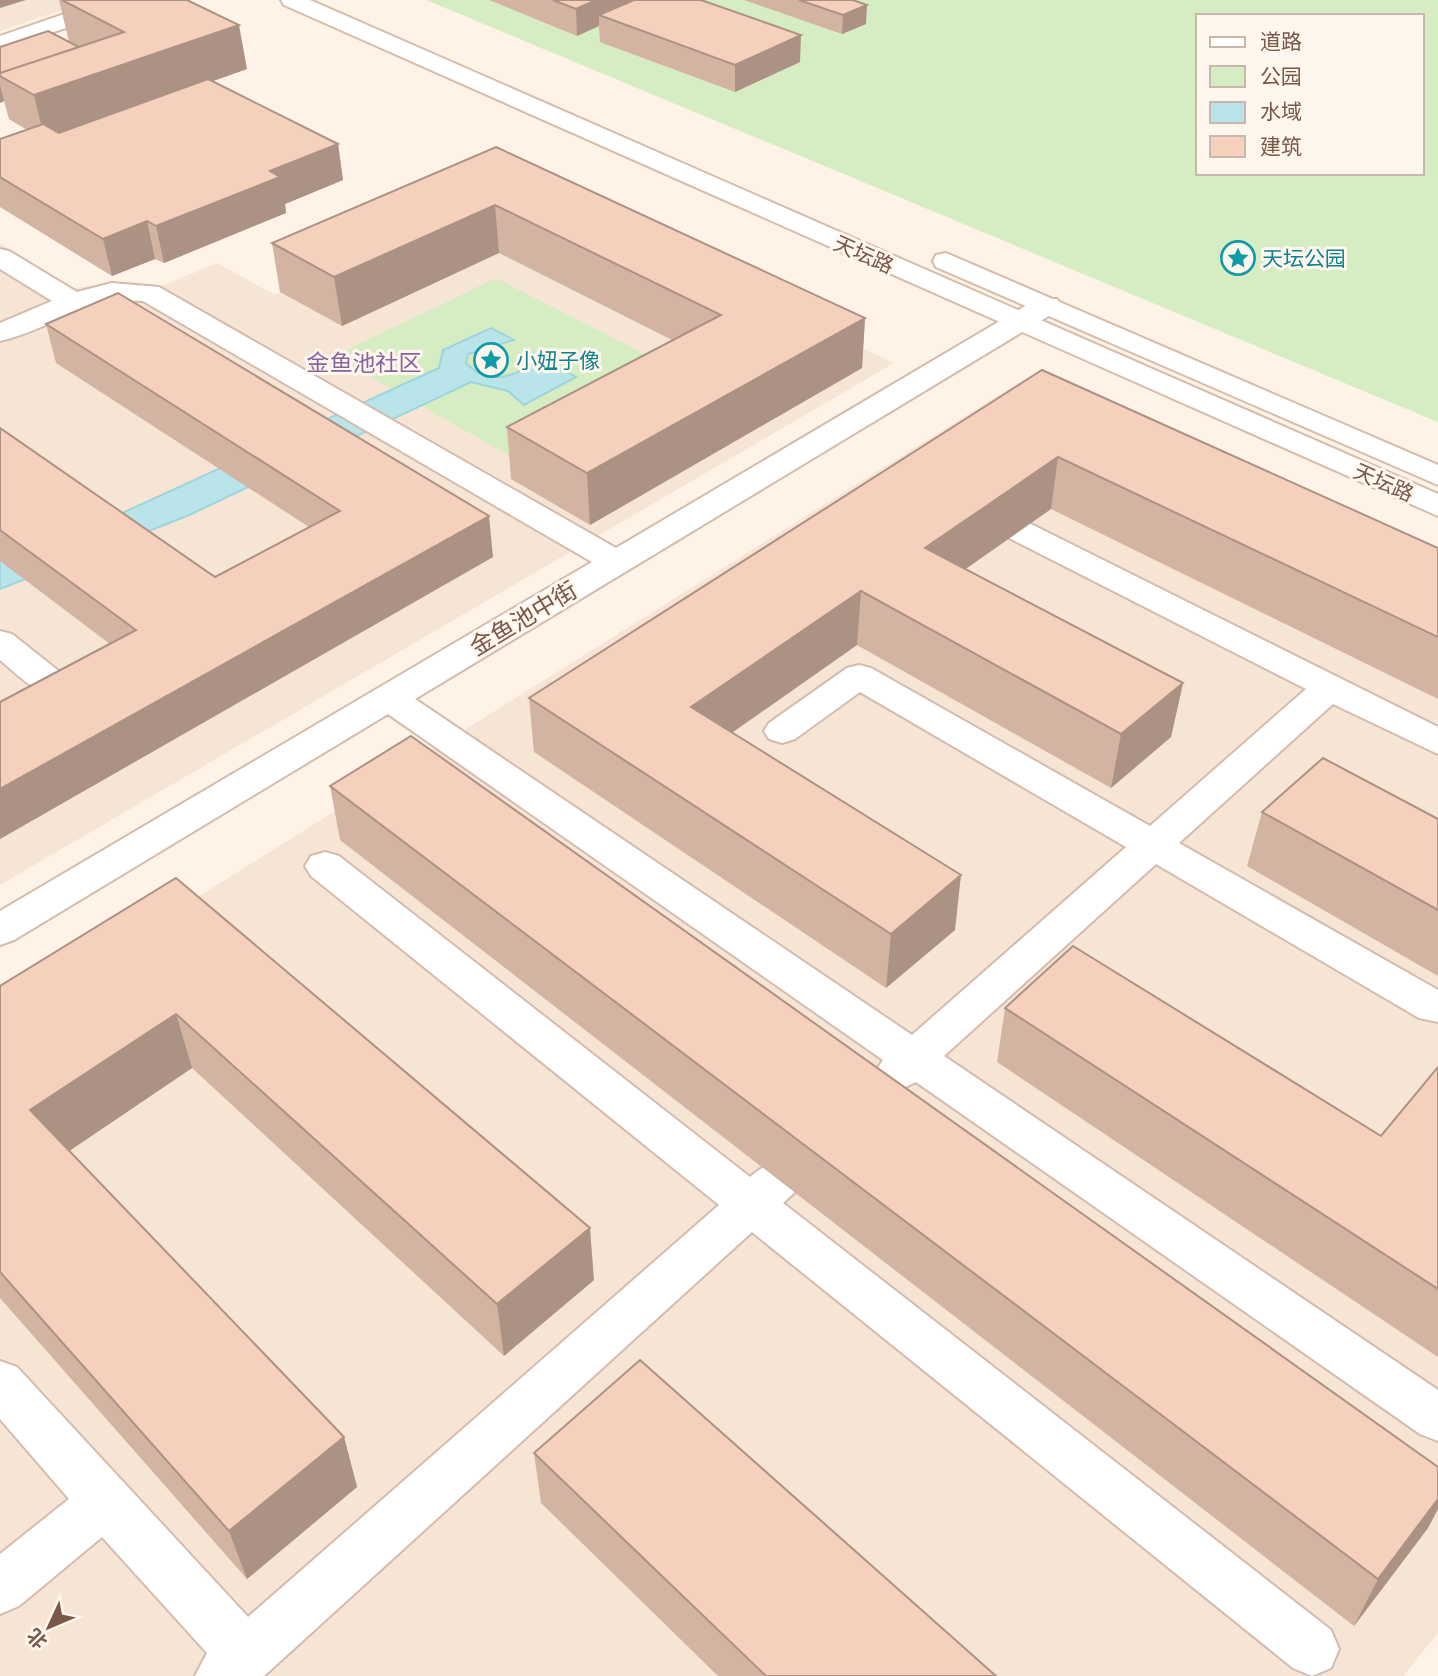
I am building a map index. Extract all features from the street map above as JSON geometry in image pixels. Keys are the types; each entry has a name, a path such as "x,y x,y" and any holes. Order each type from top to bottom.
{"street":[{"path":"0,43 126,0"},
{"name":"天坛路","path":"292,0 1438,506"},
{"name":"天坛路","path":"342,0 1438,476"},
{"path":"0,257 73,303"},
{"path":"0,333 73,303 112,291 149,293 617,562"},
{"name":"金鱼池中街","path":"0,930 1047,305"},
{"path":"1020,531 1438,742"},
{"path":"0,642 52,684"},
{"path":"782,731 859,676 1434,1007"},
{"path":"866,1101 1330,688"},
{"path":"389,698 1438,1418"},
{"path":"325,866 764,1192 1312,1650"},
{"path":"0,1383 105,1502 235,1666 764,1192"},
{"path":"0,1588 105,1502"}],"shaded area":[{"path":"0,0 91,0 0,31"},
{"path":"519,186 894,363 0,885 0,243 73,288 109,284 160,287 217,263 275,295"},
{"path":"1026,378 1438,569 1438,1633 1403,1676 0,1676 0,1021"}],"green space":[{"name":"天坛公园","path":"426,0 1438,0 1438,422"},
{"path":"496,278 672,368 510,456 334,356"}],"water":[{"path":"491,328 514,340 468,354 466,363 472,369 486,376 508,376 523,369 524,360 533,353 576,377 524,405 508,391 471,382 187,516 0,589 0,548 120,514 439,368 443,350"}],"building":[{"path":"62,0 187,0 239,25 34,95 0,76 0,73 124,32"},
{"path":"553,0 596,0 576,9"},
{"path":"634,0 701,0 801,35 735,65 599,15"},
{"path":"799,0 853,0 867,5 843,15"},
{"path":"48,31 79,47 0,73 0,47"},
{"path":"208,79 338,144 270,171 280,177 156,226 147,221 103,239 0,177 0,139 43,124 59,133"},
{"path":"496,147 865,318 587,473 507,427 721,315 495,205 334,277 272,243"},
{"path":"118,293 489,516 0,789 0,702 136,630 0,530 0,428 215,577 340,511 46,324"},
{"path":"1042,370 1438,548 1438,637 1058,457 925,548 1183,683 1121,734 861,591 691,707 961,875 891,934 529,698"},
{"path":"411,736 1438,1467 1438,1499 1378,1579 330,786"},
{"path":"1323,758 1438,819 1438,910 1262,812"},
{"path":"176,878 590,1228 497,1304 176,1014 30,1110 344,1437 229,1531 0,1272 0,986"},
{"path":"1073,946 1381,1136 1438,1067 1438,1289 1005,1008"},
{"path":"640,1360 996,1676 766,1676 534,1453"}],"place":[{"name":"天坛公园","path":"1238,258"},
{"name":"小妞子像","path":"491,360"}],"district":[{"name":"金鱼池社区","path":"364,362"}]}
